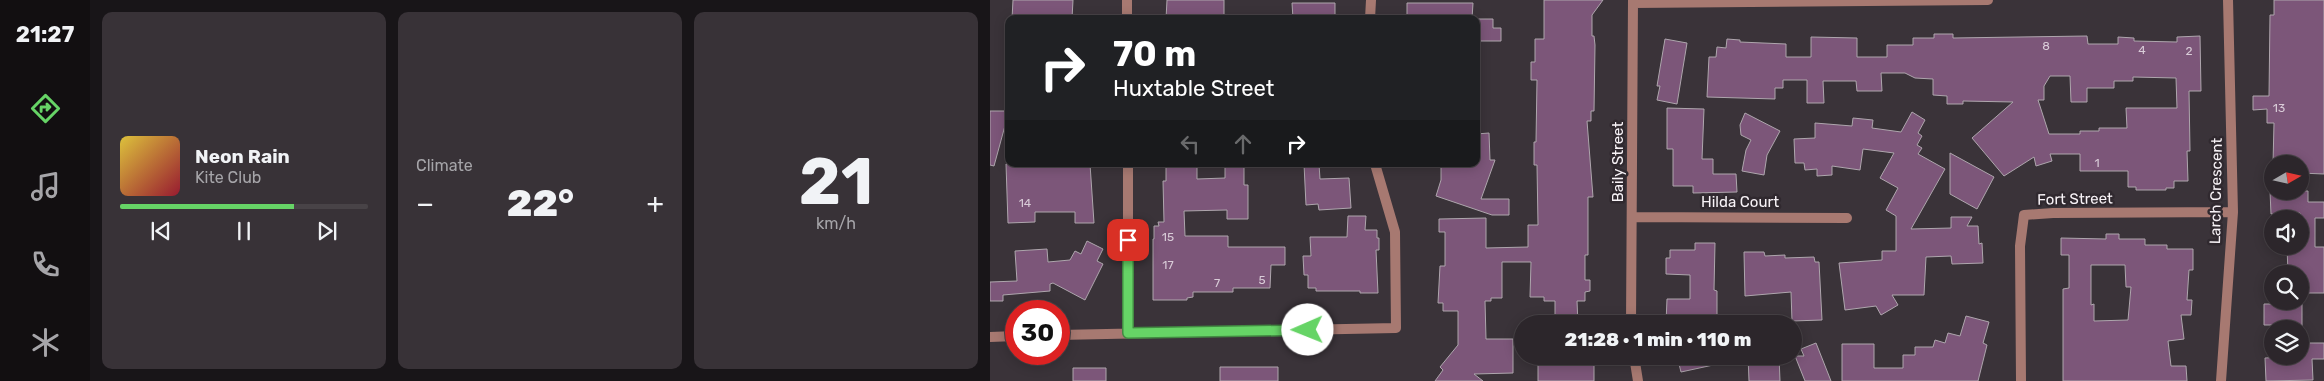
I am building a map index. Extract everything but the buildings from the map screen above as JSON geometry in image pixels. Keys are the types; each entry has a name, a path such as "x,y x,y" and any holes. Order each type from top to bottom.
{"street":[{"path":"1127,0 1127,15"},
{"path":"1370,0 1370,15"},
{"path":"1634,1 1988,0"},
{"name":"Larch Crescent","path":"2221,381 2233,212 2228,0"},
{"name":"Baily Street","path":"1631,315 1634,1"},
{"path":"1128,167 1128,333"},
{"path":"1070,335 1396,328 1395,232 1376,167"},
{"name":"Fort Street","path":"2020,381 2020,246 2024,215 2053,213 2233,212"},
{"name":"Hilda Court","path":"1632,217 1848,218"},
{"path":"990,337 1005,336"},
{"path":"1635,365 1638,381"}],"route":[{"path":"1128,240 1128,333 1308,330"}]}
